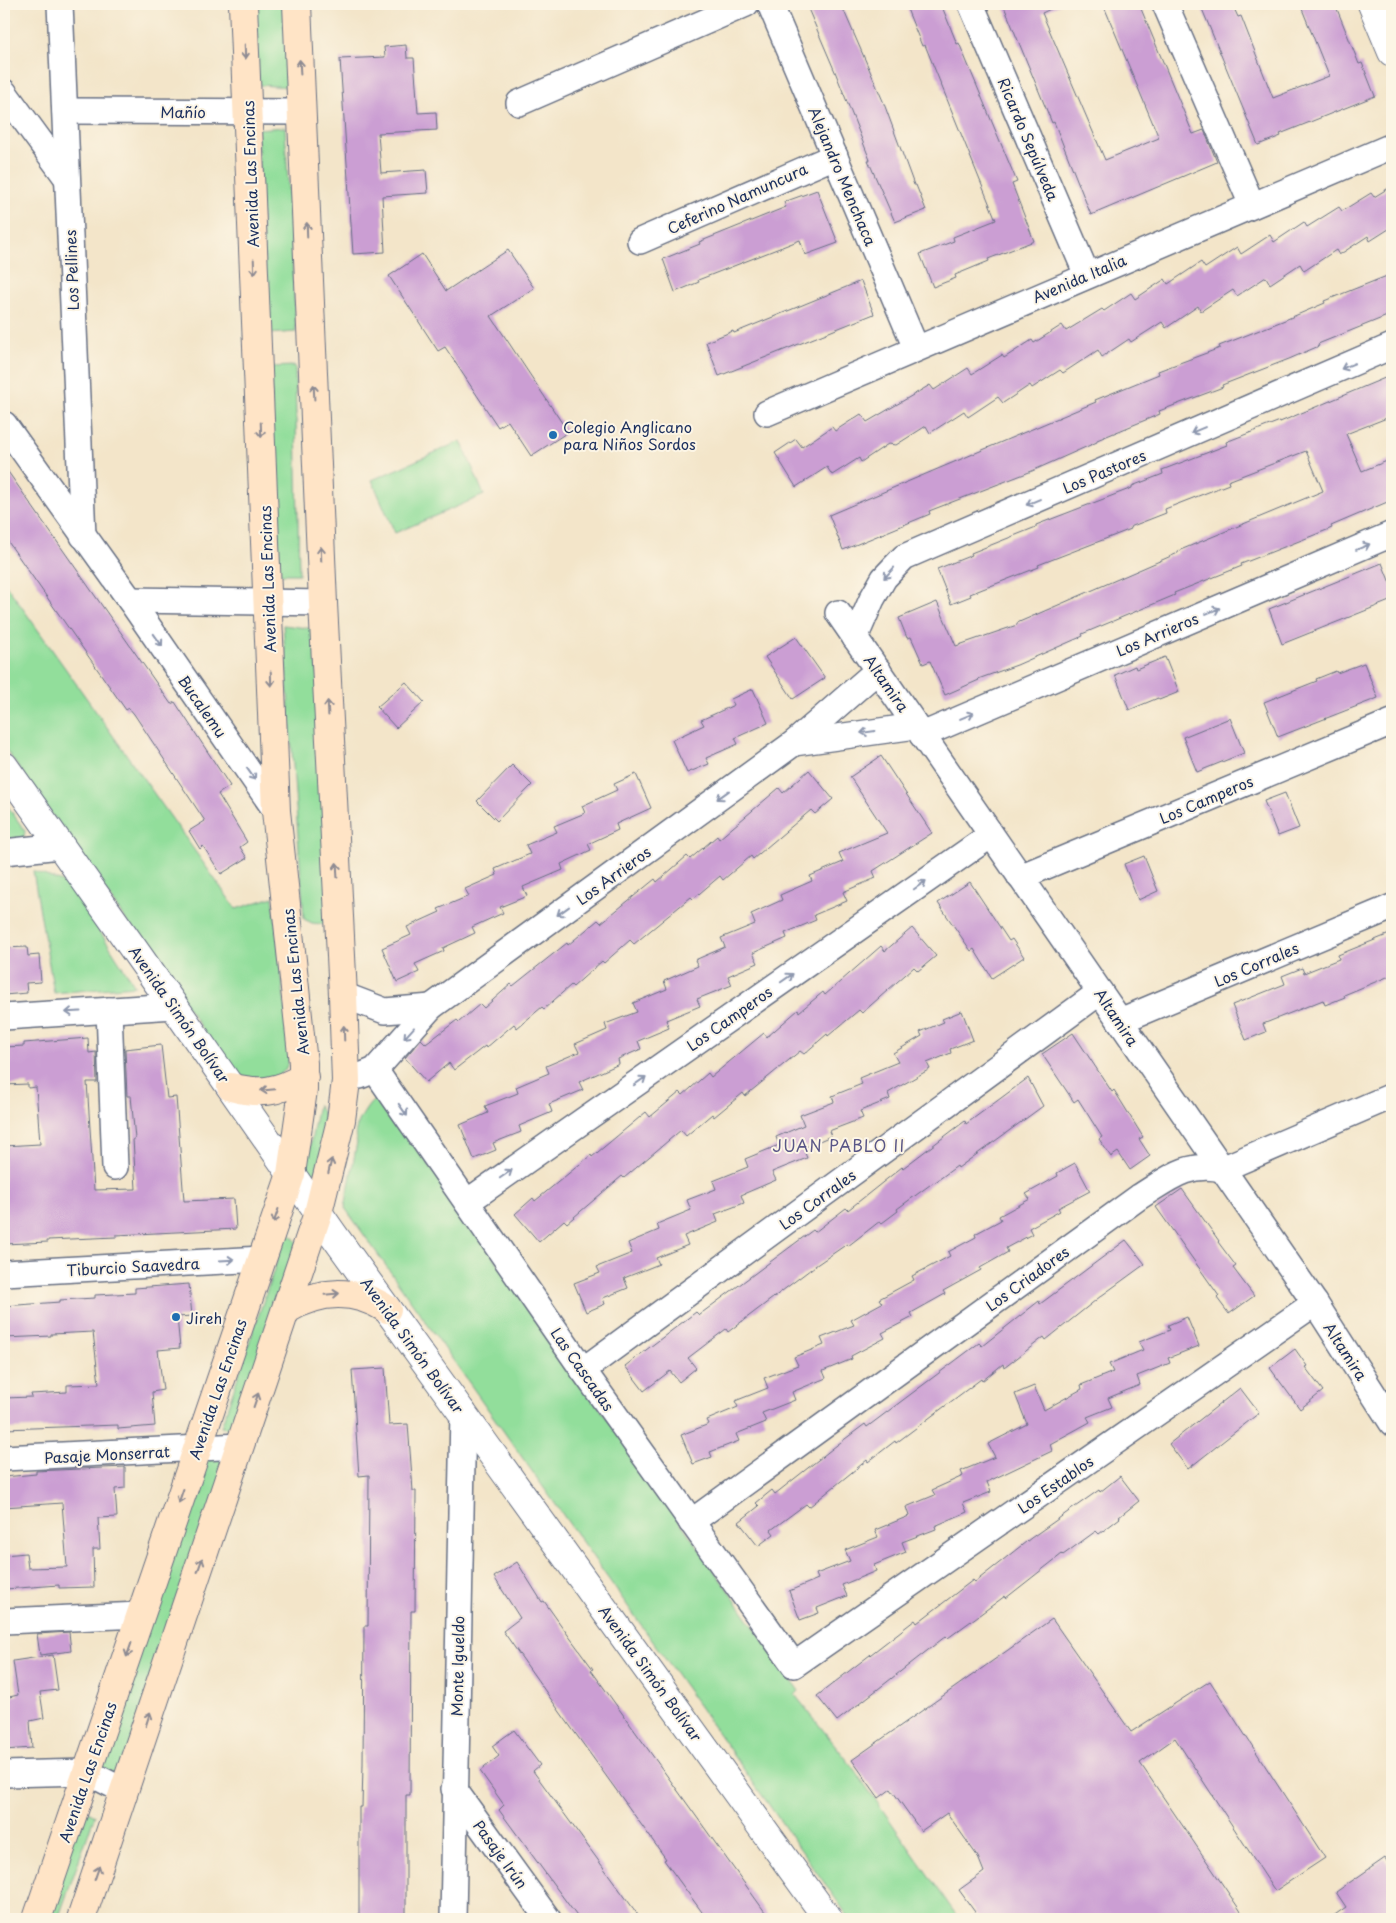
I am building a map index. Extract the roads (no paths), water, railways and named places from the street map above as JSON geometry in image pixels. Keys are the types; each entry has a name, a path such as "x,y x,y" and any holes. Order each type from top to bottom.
{"main road":[{"name":"Avenida Las Encinas","path":"37,1919 291,1174 304,1077 276,811 243,4"},
{"path":"81,1919 318,1213 341,1120 346,1082 297,4"},
{"path":"231,1086 258,1091 274,1090 304,1077"},
{"path":"286,1310 309,1298 341,1293 371,1300 387,1309"}],"street":[{"name":"Los Pellines","path":"60,4 83,536"},
{"path":"519,103 746,4"},
{"name":"Alejandro Menchaca","path":"770,4 916,348"},
{"name":"Ricardo Sepúlveda","path":"971,4 1086,275"},
{"path":"1165,4 1252,205"},
{"path":"1372,4 1392,52"},
{"path":"4,92 68,178"},
{"name":"Mañío","path":"65,111 302,112"},
{"name":"Avenida Italia","path":"767,413 1086,275 1392,146"},
{"name":"Ceferino Namuncura","path":"640,241 835,156"},
{"name":"Los Pastores","path":"855,638 872,599 884,578 904,557 1392,346"},
{"name":"Bucalemu","path":"4,424 130,600 276,811"},
{"name":"Los Arrieros","path":"794,743 919,730 1392,534"},
{"path":"130,600 323,603"},
{"name":"Altamira","path":"838,613 1315,1303 1392,1423"},
{"name":"Los Arrieros","path":"346,1082 375,1070 431,1007 794,743 878,670"},
{"name":"Los Camperos","path":"1020,877 1392,722"},
{"name":"Avenida Simón Bolívar","path":"4,766 231,1086 318,1213 828,1919"},
{"name":"Los Camperos","path":"466,1202 992,835"},
{"path":"4,852 60,846"},
{"name":"Los Corrales","path":"1120,1021 1392,907"},
{"name":"Los Corrales","path":"583,1370 1100,992"},
{"path":"343,995 385,1011 431,1007"},
{"path":"4,1017 174,1006"},
{"path":"109,1010 115,1167"},
{"name":"Las Cascadas","path":"375,1070 583,1370 794,1665"},
{"name":"Los Criadores","path":"691,1522 1139,1197 1189,1168 1210,1166 1222,1169 1392,1096"},
{"name":"Tiburcio Saavedra","path":"4,1273 262,1258"},
{"name":"Los Establos","path":"794,1665 1315,1303"},
{"name":"Monte Igueldo","path":"453,1919 454,1790 463,1412"},
{"name":"Pasaje Monserrat","path":"4,1458 197,1450 240,1446"},
{"path":"4,1621 140,1615"},
{"path":"4,1774 87,1772 124,1791"},
{"name":"Pasaje Irún","path":"454,1790 548,1919"}],"place":[{"name":"Colegio Anglicano para Niños Sordos","path":"553,435"},
{"name":"Jireh","path":"176,1317"}],"district":[{"name":"JUAN PABLO II","path":"839,1145"}]}
